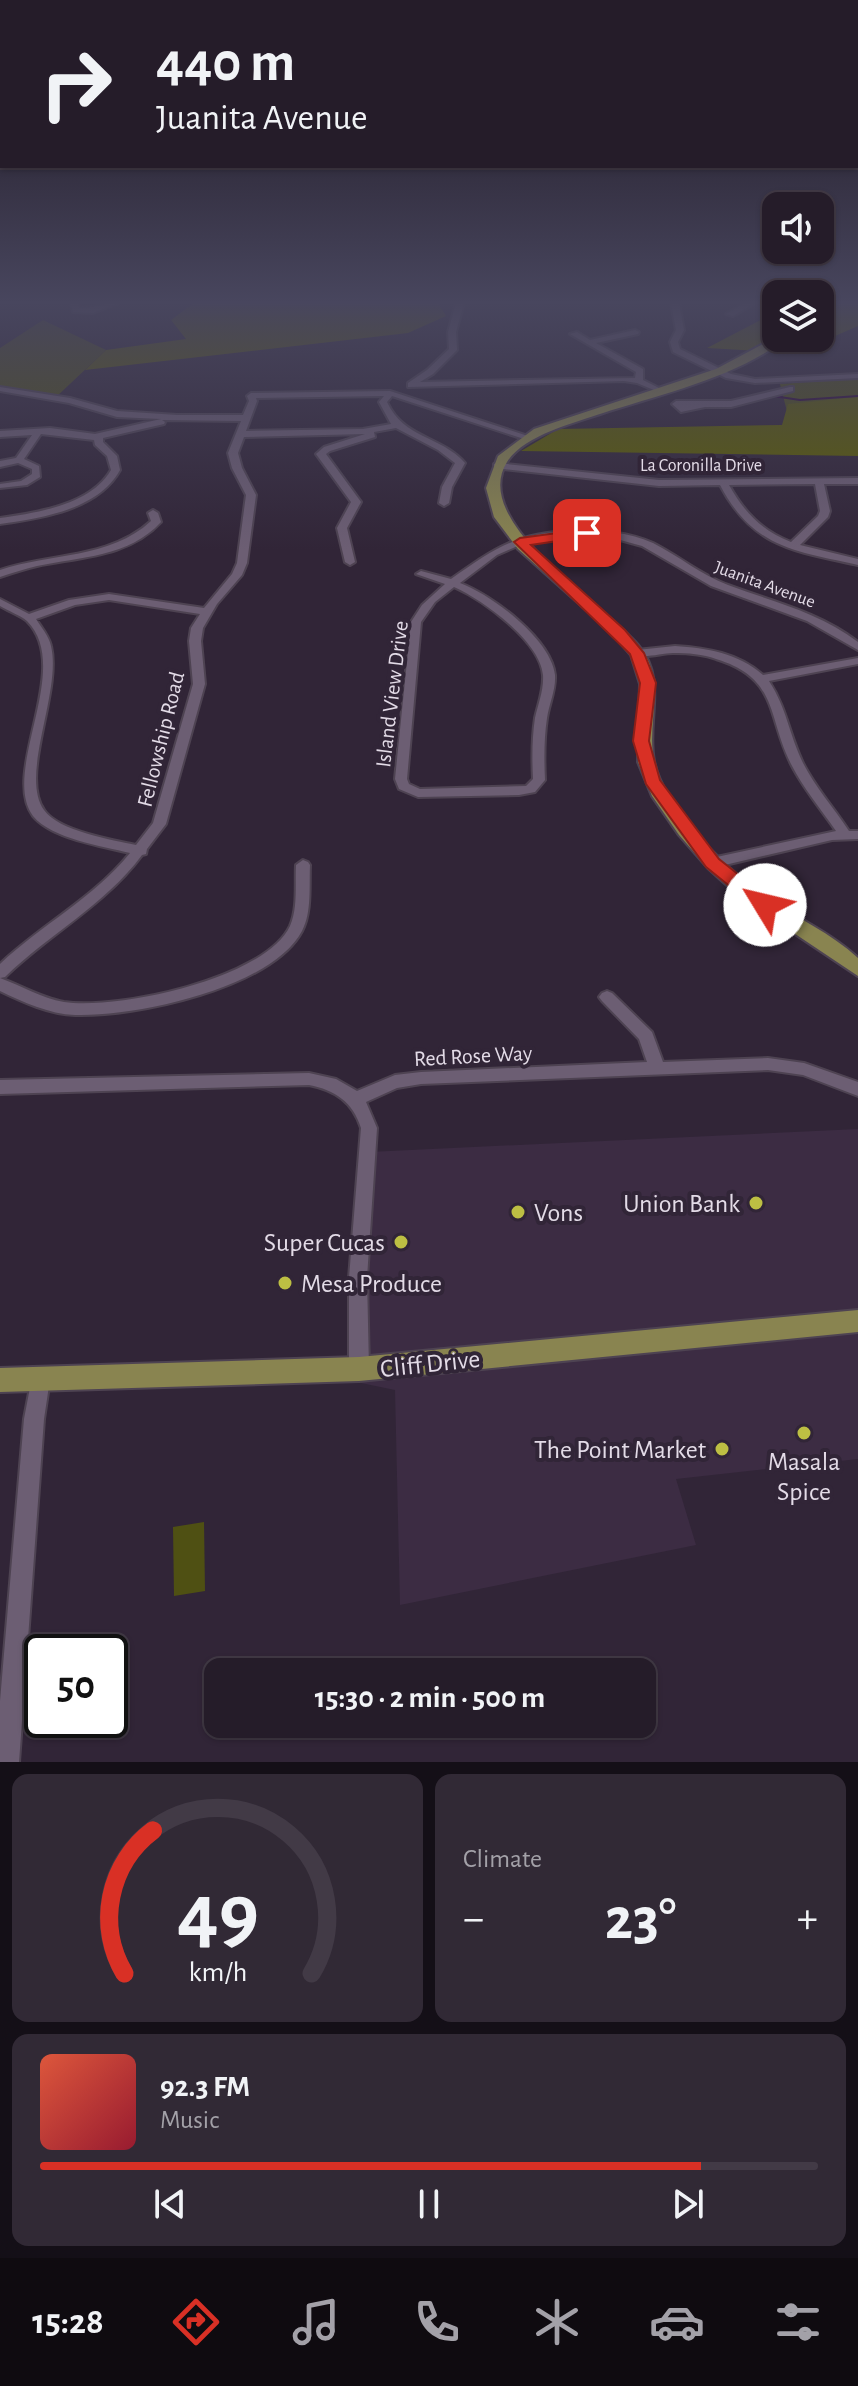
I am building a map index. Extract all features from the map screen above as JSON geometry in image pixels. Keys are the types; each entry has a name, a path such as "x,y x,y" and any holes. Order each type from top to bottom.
{"main road":[{"path":"678,385 564,421 527,437 497,466 491,484 492,502 499,519 520,542 620,633 637,653 648,683 641,741 646,767 662,798 712,863 741,889 825,941 858,969"},
{"name":"Cliff Drive","path":"0,1380 359,1369 858,1321"}],"street":[{"path":"410,385 390,393 383,402 397,425 423,442 452,454 460,466 447,487 444,503"},
{"path":"648,385 661,391"},
{"path":"701,406 741,402 796,385"},
{"path":"0,389 70,401 117,414 177,418 244,418 253,401 251,396 390,393 527,437"},
{"path":"0,434 39,431 99,437 177,418"},
{"name":"Fellowship Road","path":"0,973 26,948 102,891 141,851 153,835 164,811 199,684 195,633 206,612 231,583 242,563 251,495 234,461 244,418"},
{"path":"239,434 368,432 397,425"},
{"path":"19,460 39,431"},
{"path":"350,562 342,528 356,502 321,454 327,449 372,435 368,432"},
{"path":"0,521 62,509 103,487 112,477 115,466 112,456 98,443 99,437"},
{"path":"0,464 19,460 36,468 37,475 24,483 1,488"},
{"name":"La Coronilla Drive","path":"497,466 644,482 858,481"},
{"path":"793,546 823,517 825,511 819,481"},
{"path":"723,482 744,519 768,535 793,546 858,562"},
{"path":"0,574 31,563 122,545 151,529 156,522 153,513"},
{"name":"Juanita Avenue","path":"520,542 587,533 630,539 721,586 816,620 858,647"},
{"name":"Island View Drive","path":"454,583 485,596 504,611 539,650 548,668 548,687 540,725 539,780 534,787 519,791 424,793 413,791 402,783 416,622 425,607 454,583 490,555 520,542"},
{"path":"421,574 454,583"},
{"path":"31,617 73,602 109,597 206,612"},
{"path":"0,602 31,617 45,645 22,773 26,797 39,814 64,829 141,851"},
{"path":"637,653 669,650 705,653 734,662 760,679 776,702 786,742 803,776 851,834 712,863"},
{"path":"760,679 858,661"},
{"path":"0,984 53,1005 74,1009 153,1002 216,983 260,963 290,939 298,923 303,865"},
{"path":"607,997 646,1036 657,1068"},
{"name":"Red Rose Way","path":"356,1099 395,1082 421,1078 779,1065 804,1069 858,1089"},
{"path":"0,1087 309,1079 335,1085 356,1099 367,1116 369,1128 358,1278 359,1369"},
{"path":"7,1762 32,1435 40,1379"}],"shaded area":[{"path":"0,385 69,385 55,398 0,389"},
{"path":"780,385 858,385 858,443 793,435"},
{"path":"858,397 858,456 521,451 558,429 782,425 788,404"},
{"path":"858,1129 858,1459 676,1479 696,1545 400,1605 395,1390 361,1383 366,1333 369,1152"},
{"path":"204,1522 205,1591 174,1596 173,1527"}],"waterway":[{"path":"773,396 800,400 858,396"}],"place":[{"name":"Union Bank","path":"756,1203"},
{"name":"Vons","path":"518,1212"},
{"name":"Super Cucas","path":"401,1242"},
{"name":"Mesa Produce","path":"285,1283"},
{"name":"Masala Spice","path":"804,1433"},
{"name":"The Point Market","path":"722,1449"}],"route":[{"path":"587,533 520,542 620,633 637,653 648,683 641,741 652,780 662,798 712,863 765,905"}]}
